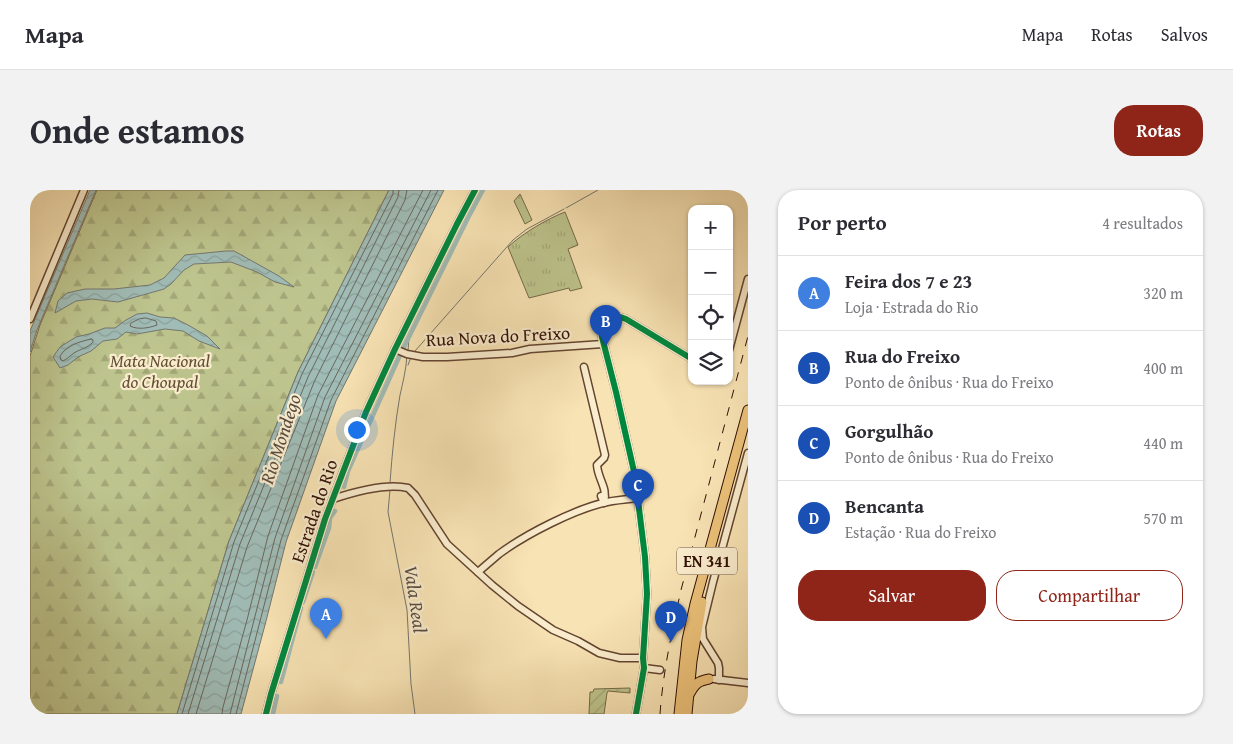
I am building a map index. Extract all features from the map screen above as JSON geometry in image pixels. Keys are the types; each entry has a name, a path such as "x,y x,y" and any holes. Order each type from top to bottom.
{"highway":[{"name":"EN 341","path":"678,714 687,640 695,604 748,410"},
{"name":"EN 341","path":"688,695 701,606 748,433"},
{"path":"692,661 694,672 709,679"},
{"path":"687,714 688,695 696,682 709,679"}],"street":[{"path":"30,319 84,190"},
{"name":"Estrada do Rio","path":"266,714 325,519 366,412 475,190"},
{"path":"732,340 748,279"},
{"path":"636,714 644,668 645,557 633,467 603,344 602,325 612,317 618,316 688,357"},
{"name":"Rua Nova do Freixo","path":"395,350 422,357 447,357 512,354 530,350 603,344"},
{"path":"584,367 605,455 597,465 598,474 604,487 604,503"},
{"path":"719,680 718,663 703,639 702,627 748,453"},
{"path":"333,499 387,487 408,488 415,495 448,544 492,586 518,606 553,630 605,655 620,658 643,658"},
{"path":"601,496 604,503"},
{"path":"478,572 499,554 534,532 578,511 604,503 638,498"},
{"path":"644,668 660,670"},
{"path":"709,679 748,683"},
{"path":"745,714 748,709"}],"green space":[{"name":"Mata Nacional do Choupal","path":"97,190 389,190 298,372 229,541 177,714 30,714 30,356 40,325"},
{"path":"520,194 532,220 525,224 514,201"},
{"path":"565,212 578,245 568,249 582,288 570,291 569,288 529,298 508,247 535,227"},
{"path":"630,688 630,693 608,691 604,714 589,714 590,692 593,692 594,689"}],"water":[{"path":"90,190 96,190 37,330 30,352 30,331"},
{"name":"Rio Mondego","path":"389,190 444,190 336,401 286,542 241,714 177,714 229,541 298,372"},
{"path":"234,251 279,276 294,287 275,282 257,272 231,262 194,264 184,270 164,289 118,302 92,299 76,301 55,313 58,301 67,293 85,289 114,289 150,285 164,278 185,255"},
{"path":"147,313 160,317 174,318 207,336 220,349 199,341 183,331 165,329 137,334 126,332 117,339 103,341 91,351 60,368 53,357 60,347 76,337 105,328 115,328 137,314"}],"waterway":[{"path":"404,347 483,190"},
{"path":"566,208 598,190"},
{"path":"415,351 513,240 527,229 564,209"},
{"name":"Vala Real","path":"408,351 409,337"},
{"path":"344,487 348,471 400,355"},
{"name":"Vala Real","path":"390,483 397,417 407,356"},
{"name":"Vala Real","path":"408,365 411,357"},
{"name":"Vala Real","path":"390,490 388,512 407,610 411,684 415,714"},
{"path":"315,567 329,528 330,518 335,511"},
{"path":"303,602 313,572"},
{"path":"281,682 301,608"},
{"path":"273,714 277,696"}],"railway":[{"path":"660,714 671,636 681,590 748,336"}],"cycle path":[{"path":"266,714 325,519 366,412 395,349 475,190"},
{"path":"636,714 644,668 647,594 645,557 635,476 602,337 603,326 608,319 621,317 688,357"}],"place":[{"name":"Rua do Freixo","path":"606,346"},
{"name":"Gorgulhão","path":"638,510"},
{"name":"Feira dos 7 e 23","path":"326,639"},
{"name":"Bencanta","path":"671,642"}]}
